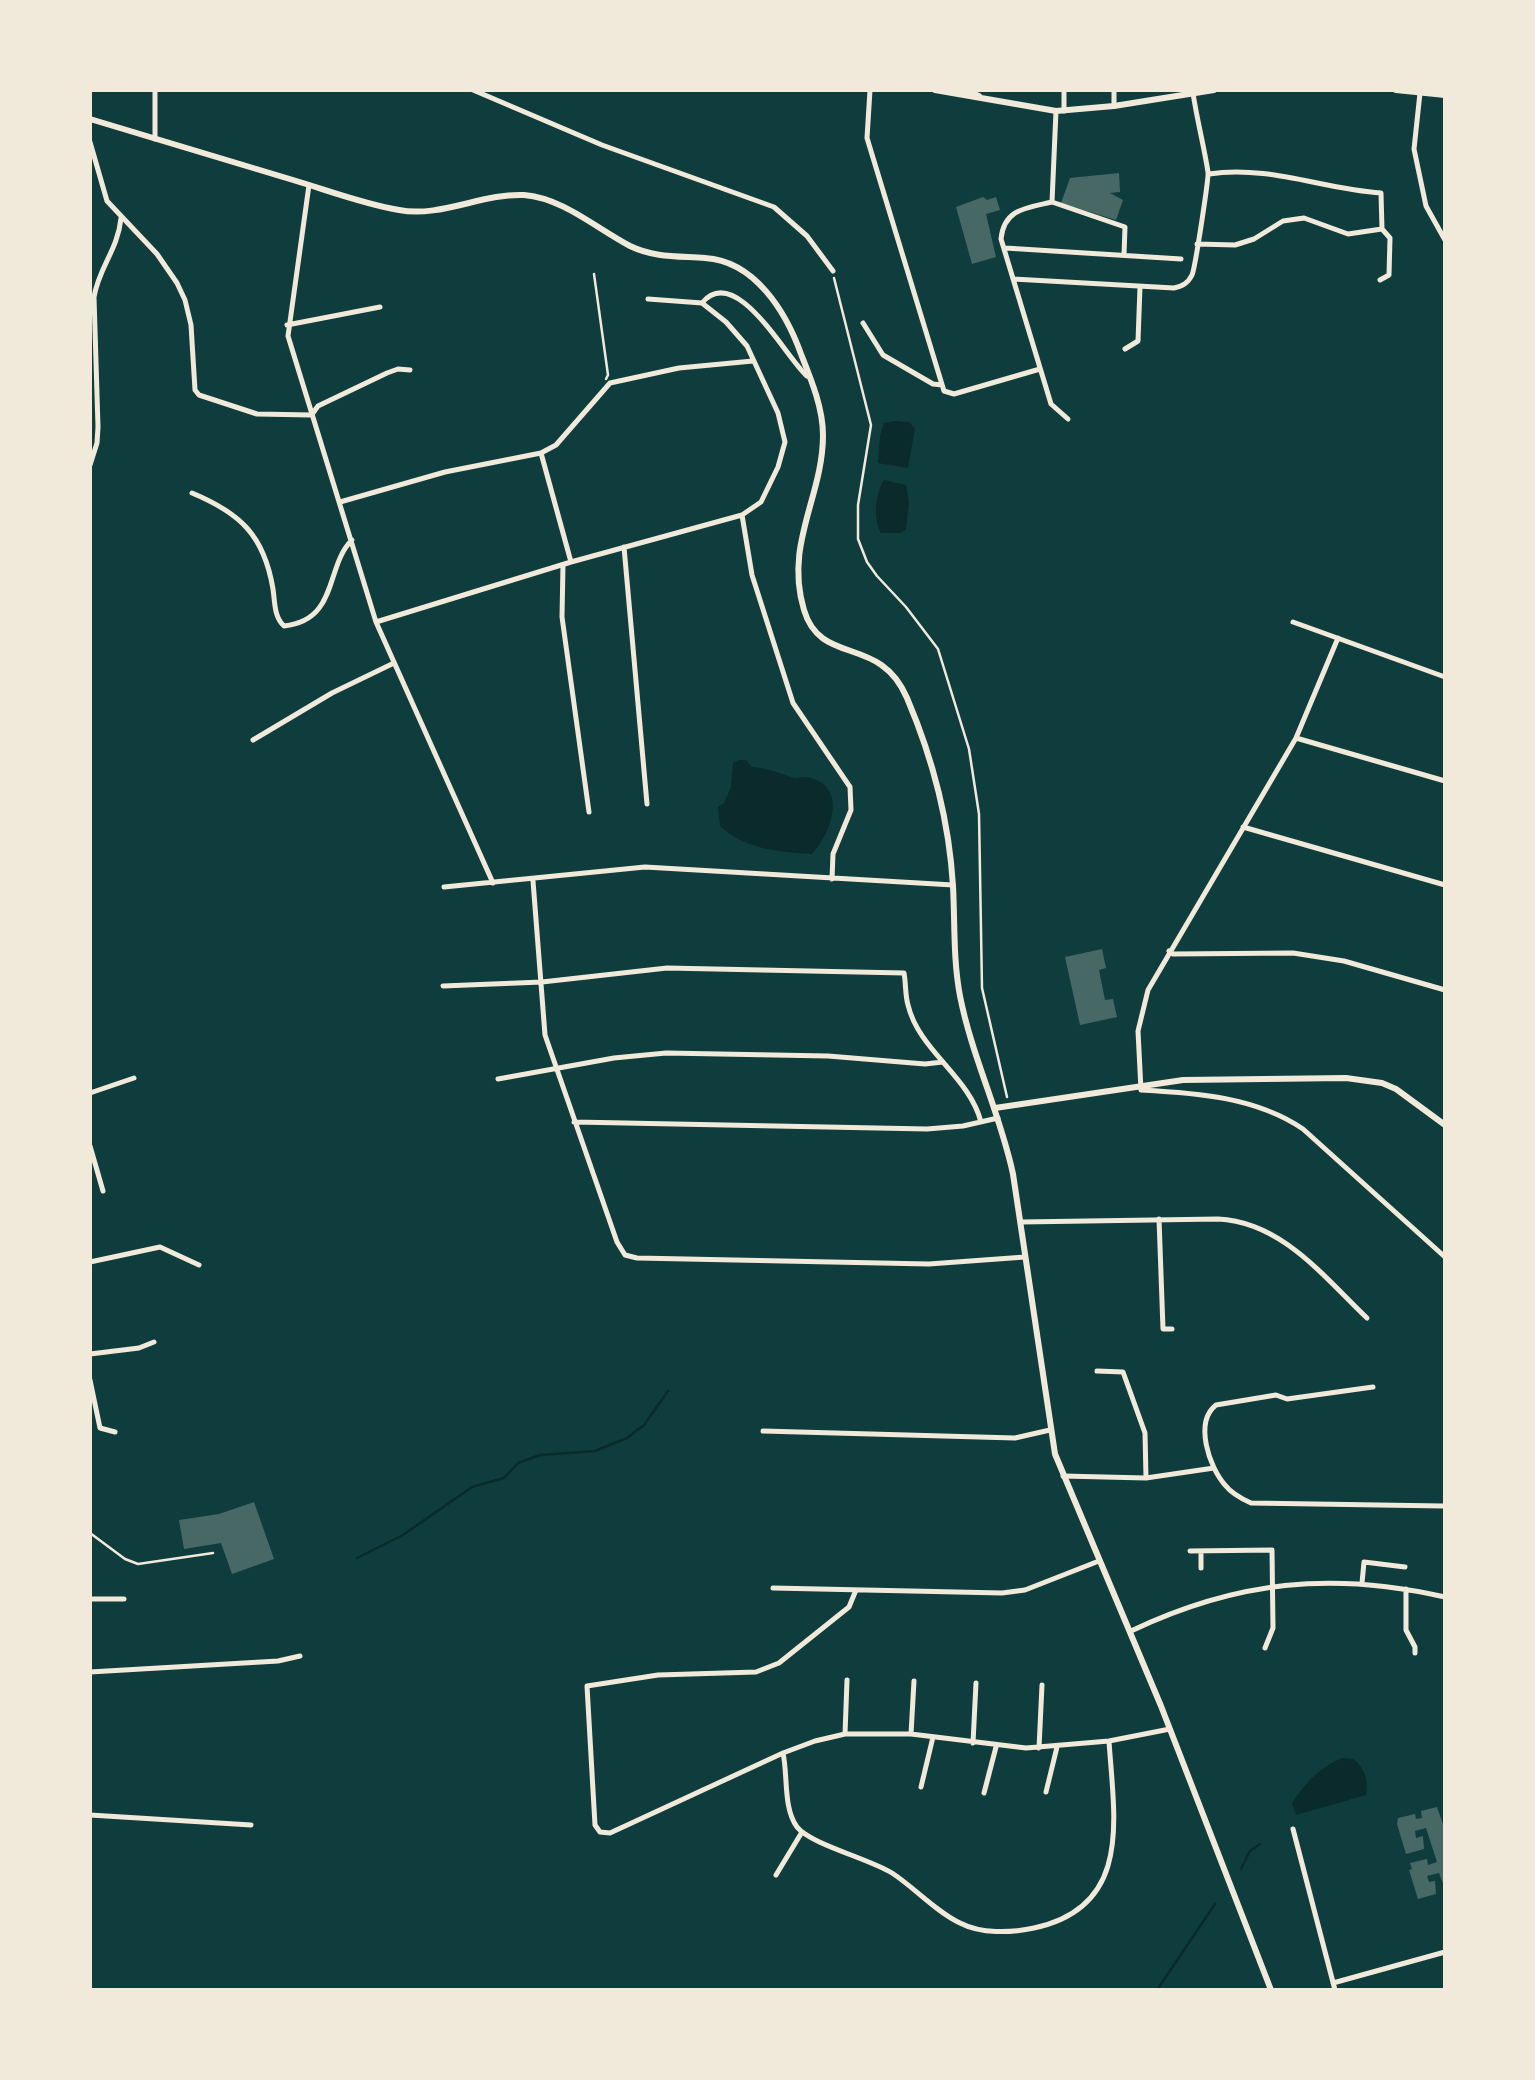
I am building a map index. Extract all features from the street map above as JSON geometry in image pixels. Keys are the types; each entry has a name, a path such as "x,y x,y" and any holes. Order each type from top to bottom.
{"main road":[{"path":"936,90 1060,110 1214,90"},
{"path":"965,90 984,99"},
{"path":"1396,90 1445,95"},
{"path":"90,119 404,212 529,196 561,206 641,251 672,258 722,261 745,272 766,291 791,331 822,417 824,440 799,544 798,580 805,613 826,642 880,661 899,681 932,759 953,885 960,997 1006,1142 1050,1430 1064,1476 1131,1631 1272,1990"},
{"path":"995,1108 1182,1080 1364,1079 1396,1089 1445,1125"}],"street":[{"path":"154,90 154,138"},
{"path":"473,90 602,146 774,207 807,236 832,271"},
{"path":"870,90 867,138 944,391 954,394 1040,369"},
{"path":"1052,202 1064,90"},
{"path":"1114,90 1114,106"},
{"path":"1013,278 1140,287 1184,285 1195,270 1209,174 1192,93"},
{"path":"1420,93 1414,149 1426,206 1445,240"},
{"path":"90,142 107,202 156,254 177,283 191,324 195,390 199,395 257,414 311,415"},
{"path":"1209,174 1258,170 1350,190 1381,192 1382,229 1390,238 1389,275 1380,280"},
{"path":"309,185 287,326 376,622 493,883"},
{"path":"1068,419 1051,404 1004,248 1002,228 1010,215 1052,202 1125,227 1124,255"},
{"path":"90,465 98,426 94,297 96,282 118,239 121,218"},
{"path":"1197,244 1246,242 1282,221 1295,218 1316,220 1348,234 1382,229"},
{"path":"1004,248 1181,259"},
{"path":"1125,349 1138,341 1140,287"},
{"path":"702,303 718,292 740,300 778,336 797,367 810,378"},
{"path":"376,622 742,515 761,502 785,442 778,413 739,334 702,303 648,299"},
{"path":"287,326 380,307"},
{"path":"863,323 883,355 933,384 942,385"},
{"path":"340,502 446,472 541,452 556,445 610,383 679,368 753,361"},
{"path":"311,415 318,406 387,372 410,370"},
{"path":"541,452 567,564 562,617 589,812"},
{"path":"192,492 223,506 250,530 269,571 278,618 284,626 306,621 313,614 334,582 344,548 352,540"},
{"path":"742,515 752,575 793,703 850,787 852,810 833,854 832,879"},
{"path":"624,547 647,804"},
{"path":"1293,622 1445,677"},
{"path":"1338,638 1296,738 1169,951 1141,1008 1141,1090 1212,1096 1285,1116 1445,1258"},
{"path":"252,740 332,693 394,663"},
{"path":"1296,738 1445,781"},
{"path":"1242,827 1445,885"},
{"path":"444,887 645,868 953,885"},
{"path":"532,880 545,1035 617,1242 625,1254 676,1259 929,1264 1025,1257"},
{"path":"1169,951 1320,956 1445,990"},
{"path":"443,986 542,982 667,968 904,973 908,1006 916,1024 970,1092 981,1122"},
{"path":"498,1079 614,1058 666,1053 943,1062"},
{"path":"90,1093 134,1078"},
{"path":"574,1122 927,1129 998,1118"},
{"path":"90,1146 104,1191"},
{"path":"1159,1219 1163,1329 1172,1329"},
{"path":"1021,1222 1233,1220 1256,1226 1289,1244 1367,1318"},
{"path":"90,1262 160,1247 199,1265"},
{"path":"90,1354 139,1348 154,1342"},
{"path":"1097,1371 1123,1372 1145,1433 1146,1478"},
{"path":"90,1380 100,1428 115,1432"},
{"path":"1373,1387 1287,1399 1276,1395 1216,1405 1205,1419 1214,1468 1226,1486 1252,1503 1443,1506"},
{"path":"763,1431 1015,1438 1050,1430"},
{"path":"1064,1476 1146,1478 1214,1468"},
{"path":"1190,1551 1272,1550 1272,1628 1265,1648"},
{"path":"1200,1551 1201,1568"},
{"path":"772,1588 984,1593 1026,1590 1099,1562"},
{"path":"1362,1583 1364,1562 1405,1567"},
{"path":"1131,1631 1198,1603 1273,1585 1362,1583 1445,1597"},
{"path":"1406,1588 1406,1630 1416,1647 1415,1654"},
{"path":"856,1590 848,1607 779,1663 756,1672 658,1674 587,1686 595,1826 600,1832 610,1834 783,1753 815,1740 845,1734 911,1734 996,1746 1057,1748 1170,1730"},
{"path":"90,1600 124,1599"},
{"path":"90,1672 278,1661 300,1656"},
{"path":"845,1734 847,1680"},
{"path":"911,1734 914,1681"},
{"path":"973,1743 976,1683"},
{"path":"1039,1748 1042,1685"},
{"path":"920,1787 933,1737"},
{"path":"783,1753 790,1812 802,1832 890,1872 960,1923 1004,1932 1052,1924 1075,1913 1093,1897 1109,1867 1114,1838 1109,1741"},
{"path":"984,1793 996,1746"},
{"path":"1046,1792 1057,1748"},
{"path":"90,1815 251,1826"},
{"path":"1294,1829 1334,1987 1445,1952"},
{"path":"776,1875 802,1832"}],"lane":[{"path":"594,274 606,379"},
{"path":"90,1533 138,1564 213,1553"}],"path":[{"path":"832,271 871,425 858,506 858,538 867,562 938,650 968,749 979,814 982,988 1009,1105"}],"water":[{"path":"909,422 915,428 908,468 878,463 884,423"},
{"path":"884,480 906,485 909,502 906,529 901,533 881,533 878,527 876,506"},
{"path":"739,760 793,778 820,781 828,789 833,811 825,835 812,854 751,844 720,826 718,807 731,787 733,763"},
{"path":"1342,1758 1353,1759 1361,1766 1366,1795 1296,1815 1292,1803 1302,1789 1320,1771"}],"building":[{"path":"1119,173 1120,192 1110,193 1123,200 1116,220 1061,203 1070,178"},
{"path":"983,197 996,197 1000,210 986,214 996,257 972,264 956,207"},
{"path":"1102,949 1106,968 1099,970 1105,1000 1113,999 1117,1017 1080,1025 1065,957"},
{"path":"254,1502 274,1559 232,1574 221,1543 184,1549 179,1520 219,1514"},
{"path":"1437,1807 1445,1830 1445,1889 1439,1873 1427,1876 1429,1882 1435,1881 1436,1894 1418,1899 1410,1863 1427,1859 1428,1865 1437,1862 1426,1828 1415,1831 1416,1838 1423,1836 1424,1849 1406,1854 1398,1818 1415,1814 1416,1819 1422,1818 1421,1811"}],"waterway":[{"path":"357,1558 403,1535 472,1487 504,1478 518,1463 540,1455 595,1451 627,1438 644,1425 668,1391"},
{"path":"1241,1869 1250,1851 1260,1844"},
{"path":"1157,1990 1215,1904"}]}
